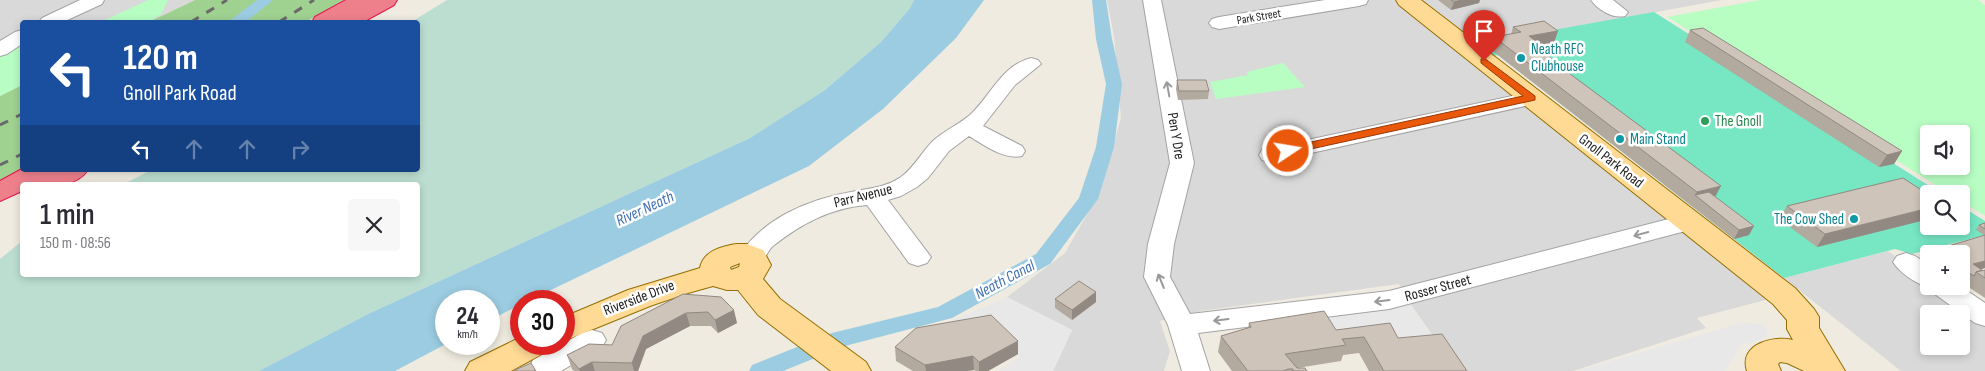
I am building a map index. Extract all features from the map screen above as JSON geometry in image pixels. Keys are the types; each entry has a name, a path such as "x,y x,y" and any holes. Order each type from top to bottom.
{"highway":[{"path":"327,20 362,0"},
{"path":"351,20 386,0"},
{"path":"29,182 40,172"},
{"path":"52,182 70,172"},
{"path":"10,200 20,191"}],"main road":[{"name":"Gnoll Park Road","path":"1407,0 1784,296 1803,317 1784,350"},
{"path":"738,270 769,307 854,371"},
{"name":"Riverside Drive","path":"575,325 620,303 683,282 738,270"},
{"path":"1784,350 1808,357 1828,371"},
{"path":"482,371 513,355"}],"street":[{"path":"53,20 95,0"},
{"name":"Pen Y Dre","path":"1152,0 1182,163 1160,244 1157,277 1182,324 1196,371"},
{"name":"Park Street","path":"1219,23 1359,0"},
{"path":"1600,0 1618,12"},
{"path":"0,50 20,37"},
{"name":"Parr Avenue","path":"738,270 762,242 805,213 844,201 873,197 893,191 909,182 920,173 941,146 979,118 1008,81 1031,64"},
{"path":"1270,155 1531,98"},
{"path":"968,127 1014,151"},
{"path":"873,197 918,257"},
{"name":"Rosser Street","path":"1182,324 1390,300 1688,222"},
{"path":"1906,262 1920,272"},
{"path":"1954,295 1985,316"},
{"path":"545,371 543,368 592,340"}],"shaded area":[{"path":"0,0 195,0 153,20 20,20 20,86 0,96"},
{"path":"1107,0 1395,0 1769,299 1697,318 1706,328 1573,371 1458,371 1409,302 1399,284 1201,311 1160,321 1170,351 1164,371 1053,371 1072,330 1007,297 1065,253 1100,191 1121,118 1114,36"},
{"path":"1423,0 1722,0 1480,44"},
{"path":"1888,251 1920,274 1920,295 1944,295 1960,305 1920,305 1920,355 1970,355 1970,311 1985,320 1985,371 1901,371 1784,278"},
{"path":"1007,297 1072,330 1053,371 999,371 1020,357 991,329 947,323"},
{"path":"1408,302 1442,350 1332,347 1313,315"},
{"path":"1742,323 1764,324 1769,334 1760,340 1741,345 1725,371 1577,371"}],"green space":[{"path":"148,0 168,0 161,14 152,20 105,20"},
{"path":"195,0 344,0 309,20 153,20"},
{"path":"447,0 914,0 910,8 881,42 825,90 750,138 368,314 259,371 0,371 0,259 20,243 20,277 420,277 420,182 128,182 147,172 420,172 420,20 414,20"},
{"path":"1760,0 1978,0 1985,5 1985,216 1970,207 1970,185 1936,185 1667,17"},
{"name":"The Gnoll","path":"1654,12 1928,185 1920,185 1920,235 1970,235 1970,212 1985,221 1985,235 1947,245 1920,245 1920,252 1912,254 1895,249 1784,278 1498,55 1493,56 1485,50 1509,45 1503,39"},
{"path":"20,39 20,86 0,96 0,51"},
{"path":"1283,63 1305,87 1216,99 1210,82 1248,75 1247,72"},
{"path":"20,86 20,172 0,187 0,96"}],"water":[{"name":"River Neath","path":"914,0 984,0 956,38 883,109 809,166 551,290 510,290 510,310 500,315 500,290 435,290 435,350 395,371 259,371 368,314 750,138 825,90 881,42 910,8"}],"building":[{"path":"1544,21 1558,31 1529,36 1548,50 1545,51 1554,62 1721,186 1697,192 1494,37 1521,32 1513,27"},
{"path":"1703,28 1902,151 1887,155 1690,30"},
{"path":"1177,80 1206,80 1209,91 1179,91"},
{"path":"1903,178 1920,189 1920,210 1825,234 1787,206"},
{"path":"1709,192 1754,226 1739,230 1695,195"},
{"path":"1985,223 1985,229 1979,225"},
{"path":"1985,235 1985,261 1973,264 1982,270 1976,272 1974,276 1970,274 1970,245 1952,245"},
{"path":"1985,270 1985,278 1976,272"},
{"path":"1079,281 1096,292 1072,310 1055,299"},
{"path":"683,294 721,297 734,310 715,320 708,312 686,313 643,336 632,363 592,362 579,369 567,355 575,355 575,351 589,344 612,345 621,326"},
{"path":"1324,311 1336,330 1390,323 1398,338 1442,334 1467,371 1384,371 1364,337 1342,339 1346,345 1285,354 1297,368 1305,368 1307,371 1288,369 1283,371 1248,371 1221,336 1251,327 1249,323"},
{"path":"991,315 1018,341 979,362 973,356 925,365 895,347 916,328"},
{"path":"531,363 536,371 513,371"}],"waterway":[{"path":"240,20 266,0"},
{"name":"Neath Canal","path":"760,371 840,339 944,313 1043,259 1088,199 1105,147 1114,84 1104,39 1099,0"}],"railway":[{"path":"194,20 227,0"},
{"path":"282,20 314,0"},
{"path":"0,125 20,115"},
{"path":"0,165 20,155"}],"place":[{"name":"Neath RFC Clubhouse","path":"1521,58"},
{"name":"The Gnoll","path":"1705,121"},
{"name":"Main Stand","path":"1620,139"},
{"name":"The Cow Shed","path":"1854,219"}],"route":[{"path":"1288,151 1531,98 1484,61"}]}
